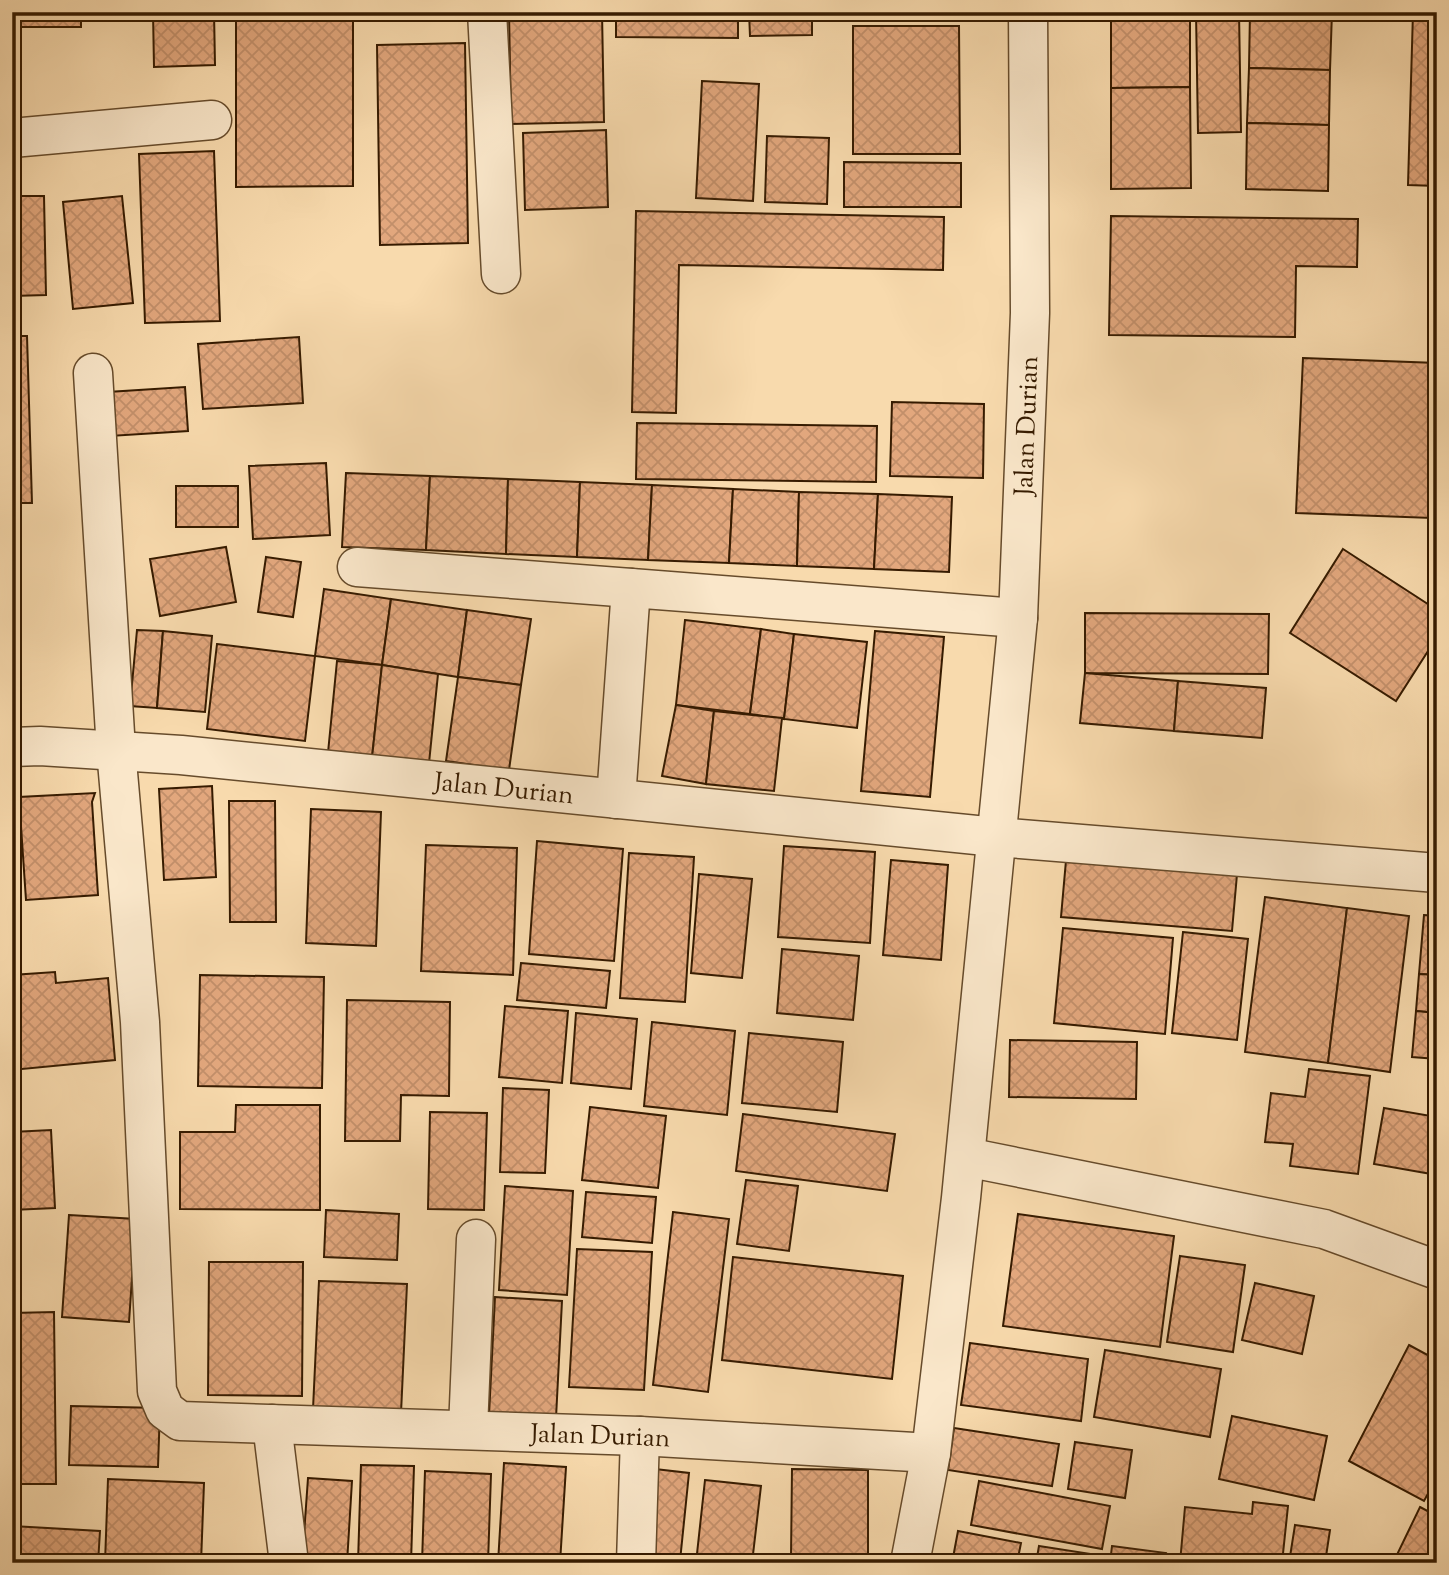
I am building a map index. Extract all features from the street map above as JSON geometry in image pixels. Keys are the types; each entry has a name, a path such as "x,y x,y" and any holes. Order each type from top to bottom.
{"street":[{"path":"487,12 501,274"},
{"name":"Jalan Durian","path":"910,1563 931,1453 966,1157 1018,618 1030,313 1028,12"},
{"path":"12,138 212,120"},
{"path":"93,373 116,750"},
{"path":"357,567 1018,618"},
{"path":"616,799 631,588"},
{"name":"Jalan Durian","path":"12,747 116,750 996,836"},
{"name":"Jalan Durian","path":"116,750 140,1023 157,1391 165,1410 180,1421 640,1436 931,1453"},
{"path":"996,836 1437,873"},
{"path":"966,1157 1324,1229 1437,1270"},
{"path":"468,1429 476,1239"},
{"path":"272,1424 289,1563"},
{"path":"636,1563 640,1436"}],"building":[{"path":"12,12 81,12 81,27 12,27"},
{"path":"153,12 214,12 215,65 154,67"},
{"path":"236,12 353,12 353,186 236,187"},
{"path":"509,12 602,12 604,122 511,124"},
{"path":"616,12 738,12 738,38 616,37"},
{"path":"749,12 812,12 812,35 750,36"},
{"path":"1111,12 1190,12 1190,87 1111,88"},
{"path":"1196,12 1239,12 1241,132 1198,133"},
{"path":"1250,12 1332,12 1330,70 1249,68"},
{"path":"1413,12 1437,12 1437,186 1408,185"},
{"path":"853,26 959,26 960,154 853,154"},
{"path":"465,43 468,243 380,245 377,45"},
{"path":"1249,68 1330,70 1329,125 1247,123"},
{"path":"702,81 759,84 753,201 696,198"},
{"path":"1190,87 1191,188 1111,189 1111,88"},
{"path":"1247,123 1329,125 1328,191 1246,189"},
{"path":"606,130 608,207 525,210 523,133"},
{"path":"767,136 829,138 827,204 765,202"},
{"path":"214,151 220,321 145,323 139,154"},
{"path":"844,162 961,163 961,207 844,207"},
{"path":"12,196 44,196 46,295 12,296"},
{"path":"122,196 133,303 73,309 63,202"},
{"path":"636,211 944,217 943,270 679,265 676,413 632,412"},
{"path":"1111,216 1358,219 1357,267 1296,266 1295,337 1109,335"},
{"path":"12,336 27,336 32,503 12,503"},
{"path":"299,337 303,403 203,409 198,344"},
{"path":"1303,358 1437,363 1432,518 1296,513"},
{"path":"185,387 188,431 110,436 108,392"},
{"path":"892,402 984,404 983,478 890,476"},
{"path":"637,423 877,426 876,482 636,479"},
{"path":"326,463 330,535 253,539 249,466"},
{"path":"346,473 430,476 426,550 342,547"},
{"path":"430,476 508,479 506,554 426,550"},
{"path":"508,479 580,482 577,557 506,554"},
{"path":"580,482 652,485 648,560 577,557"},
{"path":"652,485 733,489 729,563 648,560"},
{"path":"176,486 238,486 238,527 176,527"},
{"path":"733,489 799,492 797,566 729,563"},
{"path":"799,492 878,494 874,569 797,566"},
{"path":"878,494 952,497 949,572 874,569"},
{"path":"226,547 236,602 160,616 150,559"},
{"path":"1343,549 1437,610 1437,637 1396,701 1290,633"},
{"path":"266,557 301,562 293,617 258,612"},
{"path":"324,589 391,599 382,665 315,656"},
{"path":"391,599 467,610 458,677 382,665"},
{"path":"467,610 531,619 521,685 458,677"},
{"path":"1085,613 1269,614 1268,674 1085,673"},
{"path":"685,620 761,629 750,714 676,705"},
{"path":"761,629 794,634 784,719 750,714"},
{"path":"137,630 163,631 157,708 130,706"},
{"path":"163,631 212,636 205,712 157,708"},
{"path":"875,631 944,637 930,797 861,791"},
{"path":"794,634 867,642 857,728 784,719"},
{"path":"217,644 315,656 305,741 207,729"},
{"path":"337,661 382,665 371,767 327,763"},
{"path":"382,665 438,674 428,773 371,767"},
{"path":"1085,673 1178,681 1174,731 1080,723"},
{"path":"458,677 521,685 509,770 446,761"},
{"path":"1178,681 1266,688 1262,738 1174,731"},
{"path":"676,705 714,711 706,784 662,776"},
{"path":"714,711 782,718 774,791 706,784"},
{"path":"212,786 216,877 164,880 159,789"},
{"path":"95,793 92,802 98,895 26,900 19,797"},
{"path":"229,801 275,801 276,922 230,922"},
{"path":"311,809 381,812 376,946 306,943"},
{"path":"537,841 623,849 614,961 529,954"},
{"path":"426,845 517,848 513,975 421,971"},
{"path":"784,846 875,852 870,943 778,937"},
{"path":"1067,849 1238,863 1232,931 1061,917"},
{"path":"629,853 694,857 685,1002 620,998"},
{"path":"891,860 948,865 941,960 883,955"},
{"path":"699,874 752,879 742,978 691,973"},
{"path":"1265,897 1347,908 1328,1063 1245,1052"},
{"path":"1347,908 1409,916 1390,1072 1328,1063"},
{"path":"1424,915 1437,916 1437,975 1419,974"},
{"path":"1063,928 1173,938 1165,1034 1054,1023"},
{"path":"1183,932 1248,939 1237,1040 1172,1033"},
{"path":"782,949 859,956 853,1020 777,1013"},
{"path":"521,963 610,971 606,1008 517,1000"},
{"path":"55,972 56,983 108,978 115,1060 12,1070 12,975"},
{"path":"1419,974 1437,975 1437,1013 1416,1011"},
{"path":"200,975 324,977 322,1088 198,1086"},
{"path":"347,1000 450,1002 449,1096 401,1095 400,1141 345,1141"},
{"path":"505,1006 568,1011 562,1083 499,1077"},
{"path":"1416,1011 1437,1013 1437,1059 1412,1057"},
{"path":"576,1013 637,1019 631,1089 571,1083"},
{"path":"652,1022 735,1031 727,1115 644,1106"},
{"path":"749,1033 843,1042 837,1112 742,1103"},
{"path":"1010,1040 1137,1042 1136,1099 1009,1097"},
{"path":"1309,1069 1370,1076 1358,1174 1290,1166 1293,1144 1265,1142 1271,1093 1305,1097"},
{"path":"503,1088 549,1090 545,1173 500,1172"},
{"path":"236,1105 320,1105 320,1210 180,1209 180,1132 235,1132"},
{"path":"590,1107 666,1116 658,1188 582,1180"},
{"path":"1384,1108 1437,1117 1437,1175 1374,1164"},
{"path":"430,1112 487,1113 484,1210 428,1209"},
{"path":"743,1114 895,1134 887,1191 736,1171"},
{"path":"51,1130 55,1208 12,1210 12,1132"},
{"path":"746,1180 798,1186 789,1251 737,1244"},
{"path":"505,1186 573,1191 567,1295 499,1290"},
{"path":"586,1192 656,1197 652,1243 582,1237"},
{"path":"326,1210 399,1214 397,1260 324,1257"},
{"path":"673,1212 729,1219 708,1392 653,1385"},
{"path":"1018,1214 1174,1236 1160,1347 1003,1326"},
{"path":"69,1215 136,1219 129,1322 62,1317"},
{"path":"577,1249 652,1252 644,1390 569,1387"},
{"path":"1180,1256 1245,1265 1233,1352 1167,1342"},
{"path":"733,1257 903,1276 892,1379 722,1360"},
{"path":"209,1262 303,1262 302,1396 208,1395"},
{"path":"319,1281 407,1284 401,1413 313,1409"},
{"path":"1255,1283 1314,1296 1302,1354 1242,1340"},
{"path":"495,1297 562,1301 556,1418 489,1415"},
{"path":"54,1312 56,1484 12,1484 12,1313"},
{"path":"970,1343 1088,1359 1081,1421 961,1405"},
{"path":"1409,1345 1437,1360 1437,1477 1424,1501 1349,1461"},
{"path":"1105,1350 1221,1369 1210,1437 1094,1417"},
{"path":"71,1406 160,1408 158,1467 69,1465"},
{"path":"1232,1416 1327,1436 1314,1500 1219,1479"},
{"path":"954,1428 1059,1444 1052,1486 948,1470"},
{"path":"1075,1442 1132,1450 1125,1498 1068,1489"},
{"path":"504,1463 566,1467 560,1563 498,1563"},
{"path":"361,1465 414,1466 411,1563 358,1563"},
{"path":"655,1469 689,1473 680,1561 646,1557"},
{"path":"792,1469 868,1470 868,1558 791,1557"},
{"path":"425,1471 491,1474 488,1563 422,1563"},
{"path":"308,1478 352,1481 347,1563 302,1563"},
{"path":"108,1479 204,1483 201,1563 105,1563"},
{"path":"705,1480 761,1486 752,1563 696,1563"},
{"path":"979,1481 1110,1506 1102,1549 971,1525"},
{"path":"1253,1502 1288,1506 1282,1563 1180,1563 1185,1507 1252,1514"},
{"path":"1420,1507 1437,1516 1437,1563 1393,1563"},
{"path":"1295,1525 1330,1530 1325,1563 1289,1563"},
{"path":"12,1526 100,1531 98,1563 12,1563"},
{"path":"958,1531 1021,1543 1017,1563 952,1563"},
{"path":"1039,1546 1091,1554 1090,1563 1036,1563"},
{"path":"1112,1546 1166,1553 1164,1563 1110,1563"}]}
